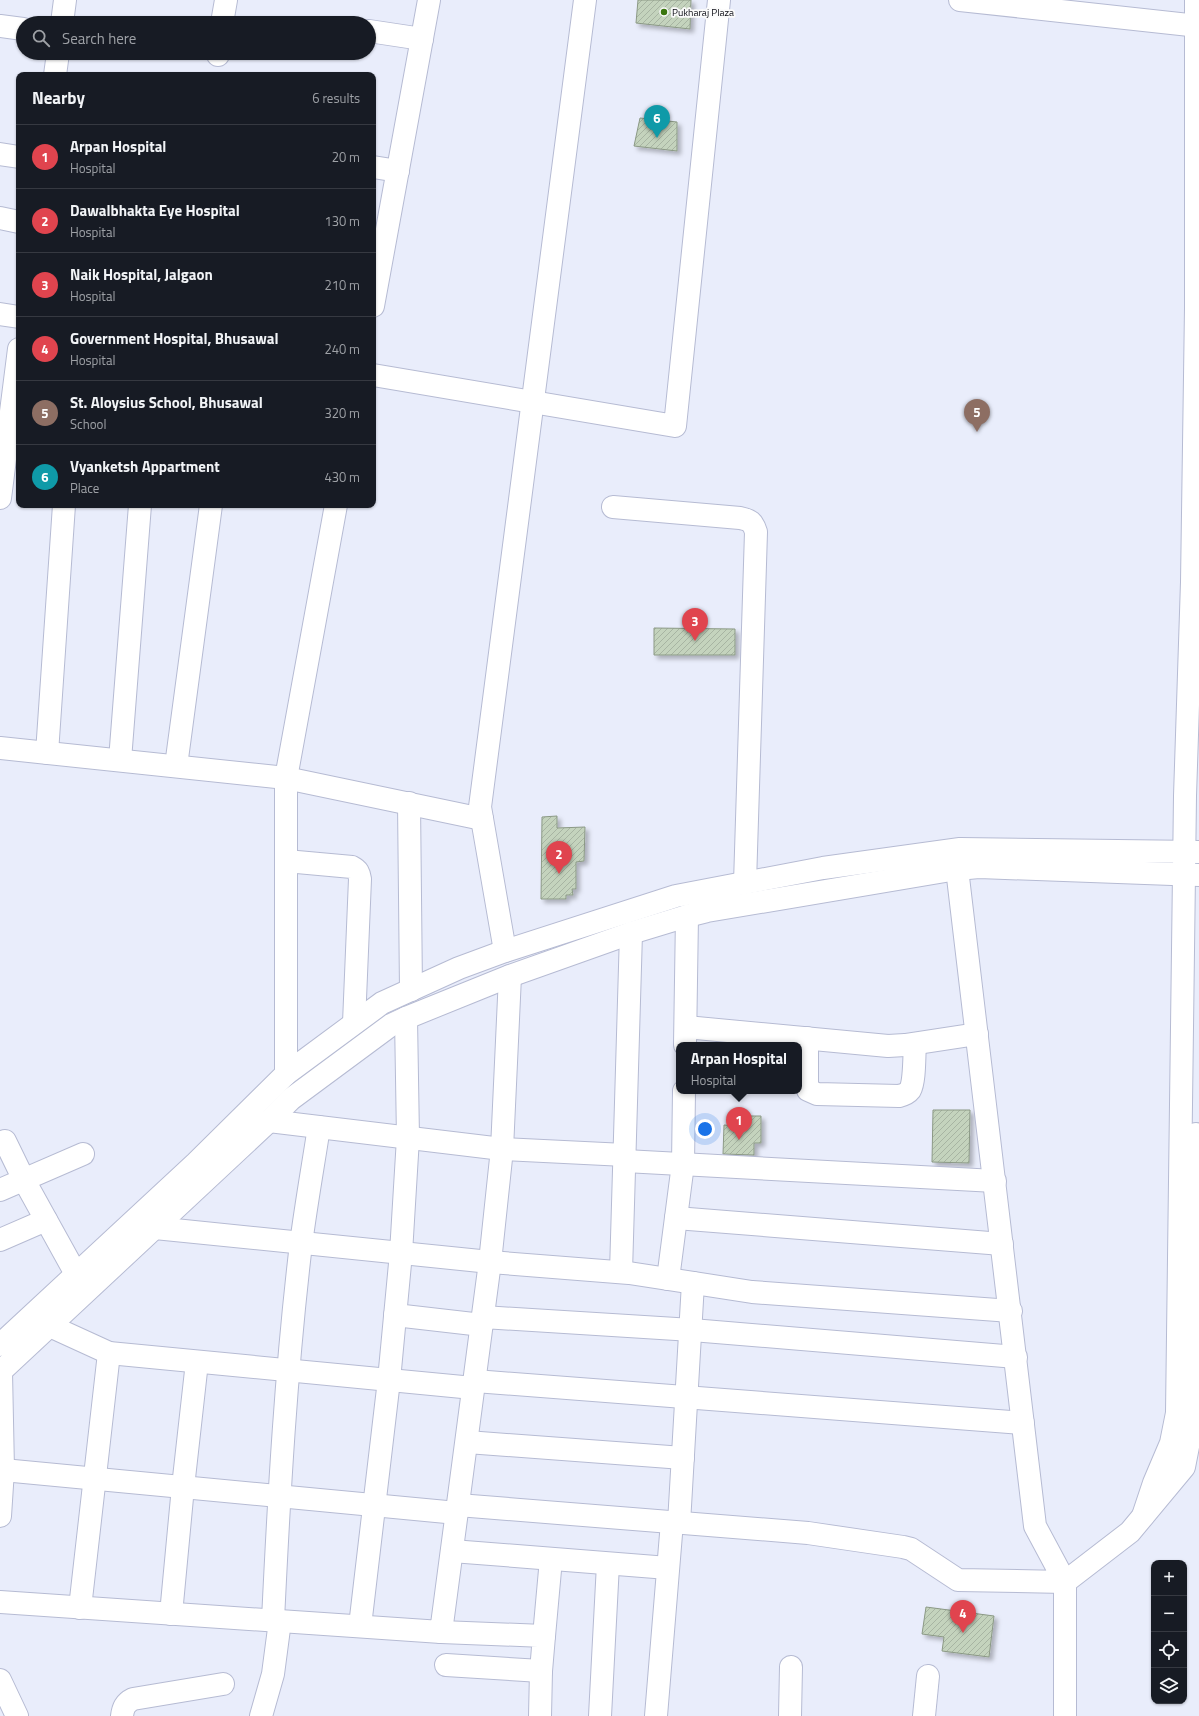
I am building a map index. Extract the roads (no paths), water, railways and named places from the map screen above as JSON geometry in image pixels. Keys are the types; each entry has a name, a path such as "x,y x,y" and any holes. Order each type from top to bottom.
{"street":[{"path":"63,16 65,0"},
{"path":"223,16 226,0"},
{"path":"376,290 429,0"},
{"path":"505,951 480,807 585,0"},
{"path":"376,376 675,426 719,0"},
{"path":"3,1470 375,1505 808,1532 911,1549 934,1563 952,1577 966,1581 1065,1582 1130,1532 1143,1516 1175,1428 1186,1386 1192,874 1192,582 1197,14 960,0"},
{"path":"0,26 16,28"},
{"path":"376,32 422,39"},
{"path":"55,72 57,60"},
{"path":"0,154 16,157"},
{"path":"376,167 398,171"},
{"path":"0,218 16,221"},
{"path":"0,314 16,317"},
{"path":"0,498 8,461 16,390"},
{"path":"613,507 740,518 748,519 754,524 756,532 745,883"},
{"path":"47,753 64,508"},
{"path":"120,760 140,508"},
{"path":"176,766 211,508"},
{"path":"286,1074 286,778 335,508"},
{"path":"0,748 286,778 482,819"},
{"path":"409,803 412,990"},
{"path":"2,1338 76,1274 196,1163 286,1074 382,1003 459,968 505,951 676,896 823,868 960,849 1192,851"},
{"path":"286,861 352,867 359,873 354,1023"},
{"path":"0,1516 3,1470 0,1372 291,1099 391,1026 406,1018 510,976 631,933 707,911 957,869 979,867 1192,874"},
{"path":"957,869 1035,1526 1065,1582 1065,1716"},
{"path":"1190,994 1199,909"},
{"path":"687,916 685,1036 807,1038 888,1046 915,1044 977,1034"},
{"path":"620,1272 625,1158 631,933"},
{"path":"441,1632 490,1262 502,1149 510,976"},
{"path":"360,1626 389,1380 401,1253 408,1138 406,1018"},
{"path":"807,1038 807,1086 808,1090 817,1094 898,1096 904,1094 909,1090 912,1084 915,1044"},
{"path":"668,1279 683,1164 684,1094"},
{"path":"269,1121 502,1149 683,1164 995,1181"},
{"path":"261,1716 273,1674 277,1621 279,1496 288,1370 301,1243 319,1127"},
{"path":"5,1141 24,1180 76,1274"},
{"path":"0,1190 83,1154"},
{"path":"676,1218 1002,1244"},
{"path":"0,1240 46,1220"},
{"path":"155,1228 490,1262 620,1272 752,1292 1010,1311"},
{"path":"656,1716 668,1568 676,1523 684,1458 692,1330 693,1283"},
{"path":"395,1315 482,1321 692,1330 1016,1357"},
{"path":"50,1326 109,1353 197,1362 389,1380 687,1396 1024,1424"},
{"path":"80,1608 109,1353"},
{"path":"171,1614 197,1362"},
{"path":"466,1442 684,1458"},
{"path":"452,1551 668,1568"},
{"path":"540,1716 541,1671 551,1559"},
{"path":"600,1716 608,1564"},
{"path":"0,1602 441,1632 544,1636"},
{"path":"446,1665 541,1671"},
{"path":"790,1716 791,1667"},
{"path":"924,1716 928,1676"},
{"path":"122,1716 124,1707 127,1702 132,1699 223,1684"}],"place":[{"name":"Pukharaj Plaza","path":"664,12"},
{"name":"Vyanketsh Appartment","path":"657,138"},
{"name":"St. Aloysius School, Bhusawal","path":"977,432"},
{"name":"Naik Hospital, Jalgaon","path":"695,641"},
{"name":"Dawalbhakta Eye Hospital","path":"559,874"},
{"name":"Arpan Hospital","path":"739,1140"},
{"name":"Government Hospital, Bhusawal","path":"963,1633"}]}
